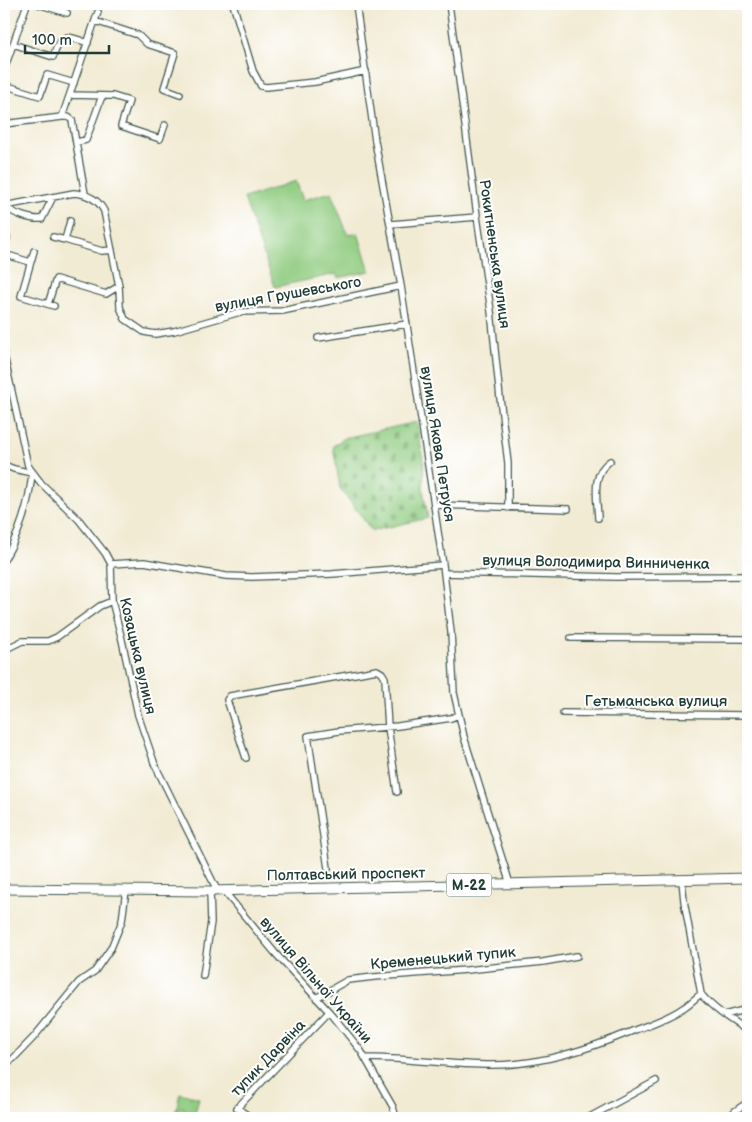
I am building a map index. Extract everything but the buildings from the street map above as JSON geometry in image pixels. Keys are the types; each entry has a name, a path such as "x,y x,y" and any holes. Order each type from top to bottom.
{"highway":[{"name":"Полтавський проспект","path":"4,889 216,890 748,878"}],"street":[{"path":"4,13 7,4"},
{"path":"4,70 7,54 13,44 27,4"},
{"path":"38,4 67,12"},
{"path":"233,4 253,70 260,86 315,82 366,71"},
{"name":"вулиця Якова Петруся","path":"356,4 375,141 401,286 443,565 451,632 454,692 458,715 510,884"},
{"name":"Рокитненська вулиця","path":"449,4 491,311 508,463 508,508"},
{"path":"62,117 98,12"},
{"path":"95,21 138,35 147,44 175,53 164,88 180,94"},
{"path":"13,44 53,58 58,42 64,37 88,43"},
{"path":"4,85 40,96 47,75 74,83"},
{"path":"71,95 113,96 129,101 121,126 160,139 165,125"},
{"path":"76,142 86,140 102,96"},
{"path":"4,108 7,115 4,124 62,117 68,117 72,120 85,194"},
{"path":"4,206 74,193 85,194 100,204 104,211 119,286 106,294 56,279 51,305 20,296 34,251"},
{"path":"4,206 21,215 42,219 53,197"},
{"path":"391,224 477,217"},
{"path":"64,240 70,221"},
{"path":"54,237 102,251 112,250"},
{"path":"4,250 7,238"},
{"path":"4,254 30,262"},
{"name":"вулиця Грушевського","path":"119,286 120,307 125,319 144,332 155,334 174,332 240,312 282,311 401,286"},
{"path":"318,338 406,324"},
{"name":"Козацька вулиця","path":"4,357 28,466 32,474 79,520 101,546 111,564 112,601 138,715 155,765 216,890"},
{"path":"598,518 597,478 601,467 610,461"},
{"path":"4,465 32,474 24,518 19,532 4,560"},
{"path":"434,505 568,509"},
{"path":"111,564 144,562 226,576 252,577 332,574 443,565"},
{"name":"вулиця Володимира Винниченка","path":"444,572 616,577 748,576"},
{"path":"4,650 22,641 48,641 57,637 100,606 112,601"},
{"path":"571,638 748,639"},
{"path":"246,758 227,700 230,696 377,670 385,678 388,727 397,792"},
{"name":"Гетьманська вулиця","path":"563,713 748,715"},
{"path":"328,868 308,736 339,731 388,727 458,715"},
{"path":"682,880 701,994 709,1003 748,1032"},
{"path":"4,1065 13,1059 34,1037 80,982 95,971 106,956 122,921 126,890"},
{"path":"203,976 216,890"},
{"name":"вулиця Вільної України","path":"216,890 329,1012 365,1058 393,1107 396,1118"},
{"name":"Кременецький тупик","path":"316,998 348,980 374,976 467,970 543,962 577,956"},
{"path":"365,1058 491,1065 528,1063 571,1053 628,1033 683,1008 701,994"},
{"path":"724,1015 748,1009"},
{"name":"тупик Дарвіна","path":"252,1118 237,1108 329,1012"},
{"path":"588,1118 656,1081"},
{"path":"728,1118 748,1102"}],"green space":[{"path":"296,181 303,200 331,192 348,235 358,233 370,271 338,278 336,274 275,287 244,198"},
{"path":"417,422 424,465 423,489 428,518 372,531 340,488 333,446 344,438"},
{"path":"180,1093 199,1098 194,1118 174,1118"}]}
